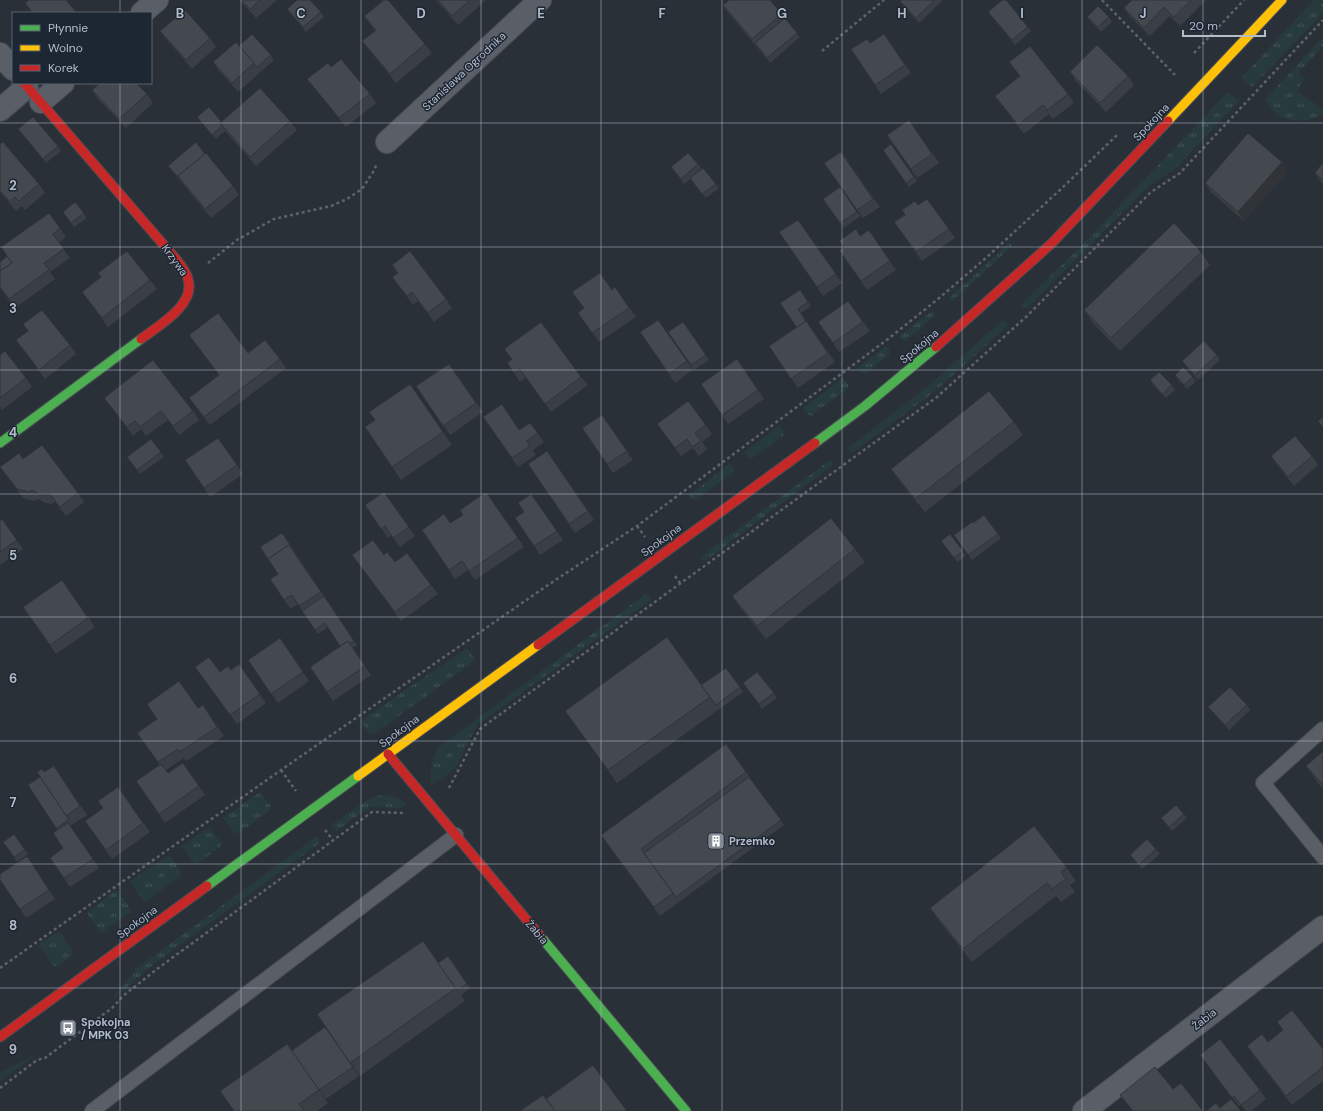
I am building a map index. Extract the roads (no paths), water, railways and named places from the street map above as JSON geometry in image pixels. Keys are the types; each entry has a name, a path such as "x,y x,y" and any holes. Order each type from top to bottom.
{"street":[{"path":"143,12 157,0"},
{"name":"Stanisława Ogrodnika","path":"387,142 540,0"},
{"name":"Spokojna","path":"0,1037 865,406 931,352 1051,244 1282,0"},
{"path":"0,54 12,68"},
{"path":"0,110 31,91 59,84"},
{"name":"Krzywa","path":"0,443 178,311 187,299 190,289 188,278 184,269 31,91"},
{"name":"Żabia","path":"388,754 686,1111"},
{"name":"Żabia","path":"1084,1111 1323,927"}],"lane":[{"path":"1323,729 1263,783 1323,857"},
{"path":"92,1111 456,835"}],"place":[{"name":"Przemko","path":"716,841"},
{"name":"Spokojna / MPK 03","path":"68,1028"}]}
